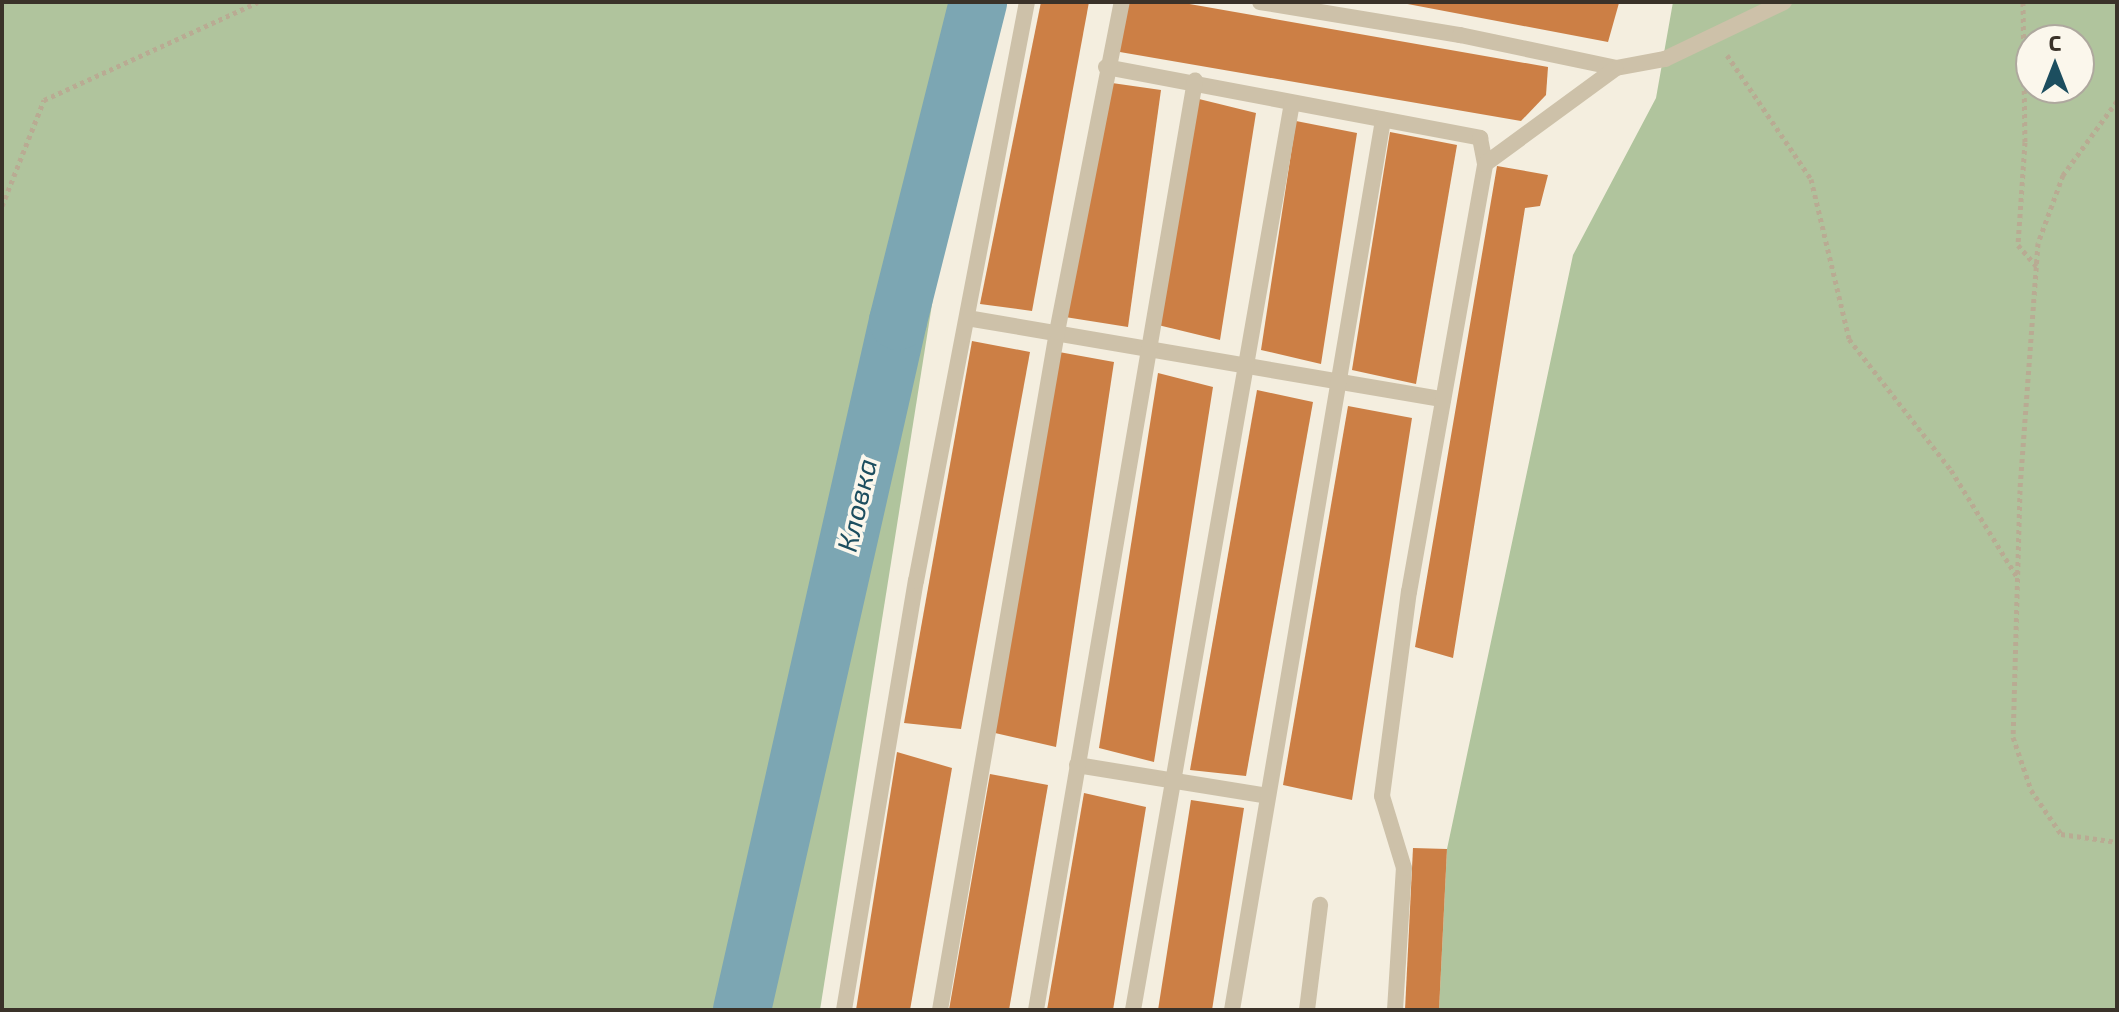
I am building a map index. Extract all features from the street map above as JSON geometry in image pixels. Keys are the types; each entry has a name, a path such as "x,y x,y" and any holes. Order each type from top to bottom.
{"lane":[{"path":"844,1010 967,318 1027,2"},
{"path":"940,1010 1057,332 1106,67 1122,2"},
{"path":"1260,2 1460,35 1616,68 1665,59 1715,38 1784,2"},
{"path":"1106,67 1195,81 1292,103 1480,138 1485,164 1409,592 1382,796 1404,868 1395,1010"},
{"path":"1485,164 1616,68"},
{"path":"1036,1010 1195,81"},
{"path":"1133,1010 1292,103"},
{"path":"1232,1010 1383,120"},
{"path":"967,318 1246,362 1443,399"},
{"path":"1077,765 1268,796"},
{"path":"1307,1010 1320,905"}],"path":[{"path":"2,206 44,100 258,2"},
{"path":"2023,2 2025,142 2018,245 2036,266"},
{"path":"1715,38 1811,179 1849,339 1951,470 2018,578"},
{"path":"2117,101 2063,175 2038,243 2018,578 2013,737 2031,790 2061,834 2117,842"}],"green space":[{"path":"2,2 980,2 820,1010 2,1010"},
{"path":"1673,2 2117,2 2117,1010 1439,1010 1447,849 1573,255 1656,98"}],"building":[{"path":"1041,2 1089,2 1032,311 980,304"},
{"path":"1122,2 1178,2 1548,67 1546,95 1521,121 1114,51"},
{"path":"1397,2 1616,2 1619,3 1608,42"},
{"path":"1105,82 1161,90 1128,327 1065,317"},
{"path":"1199,99 1256,113 1220,340 1158,325"},
{"path":"1296,121 1357,133 1321,364 1261,350"},
{"path":"1390,132 1457,145 1416,384 1352,370"},
{"path":"1497,166 1548,175 1540,206 1525,208 1453,658 1415,647"},
{"path":"972,341 1030,352 961,729 904,723"},
{"path":"1059,352 1114,362 1056,747 995,733"},
{"path":"1158,373 1213,387 1154,762 1099,748"},
{"path":"1257,390 1313,402 1246,776 1190,770"},
{"path":"1348,406 1412,418 1352,800 1283,785"},
{"path":"897,752 952,768 910,1010 856,1010"},
{"path":"990,774 1048,785 1009,1010 949,1010"},
{"path":"1084,793 1146,807 1113,1010 1047,1010"},
{"path":"1191,800 1244,808 1212,1010 1158,1010"},
{"path":"1413,848 1447,849 1439,1010 1405,1010"}],"waterway":[{"name":"Кловка","path":"742,1010 898,321 978,2"}]}
